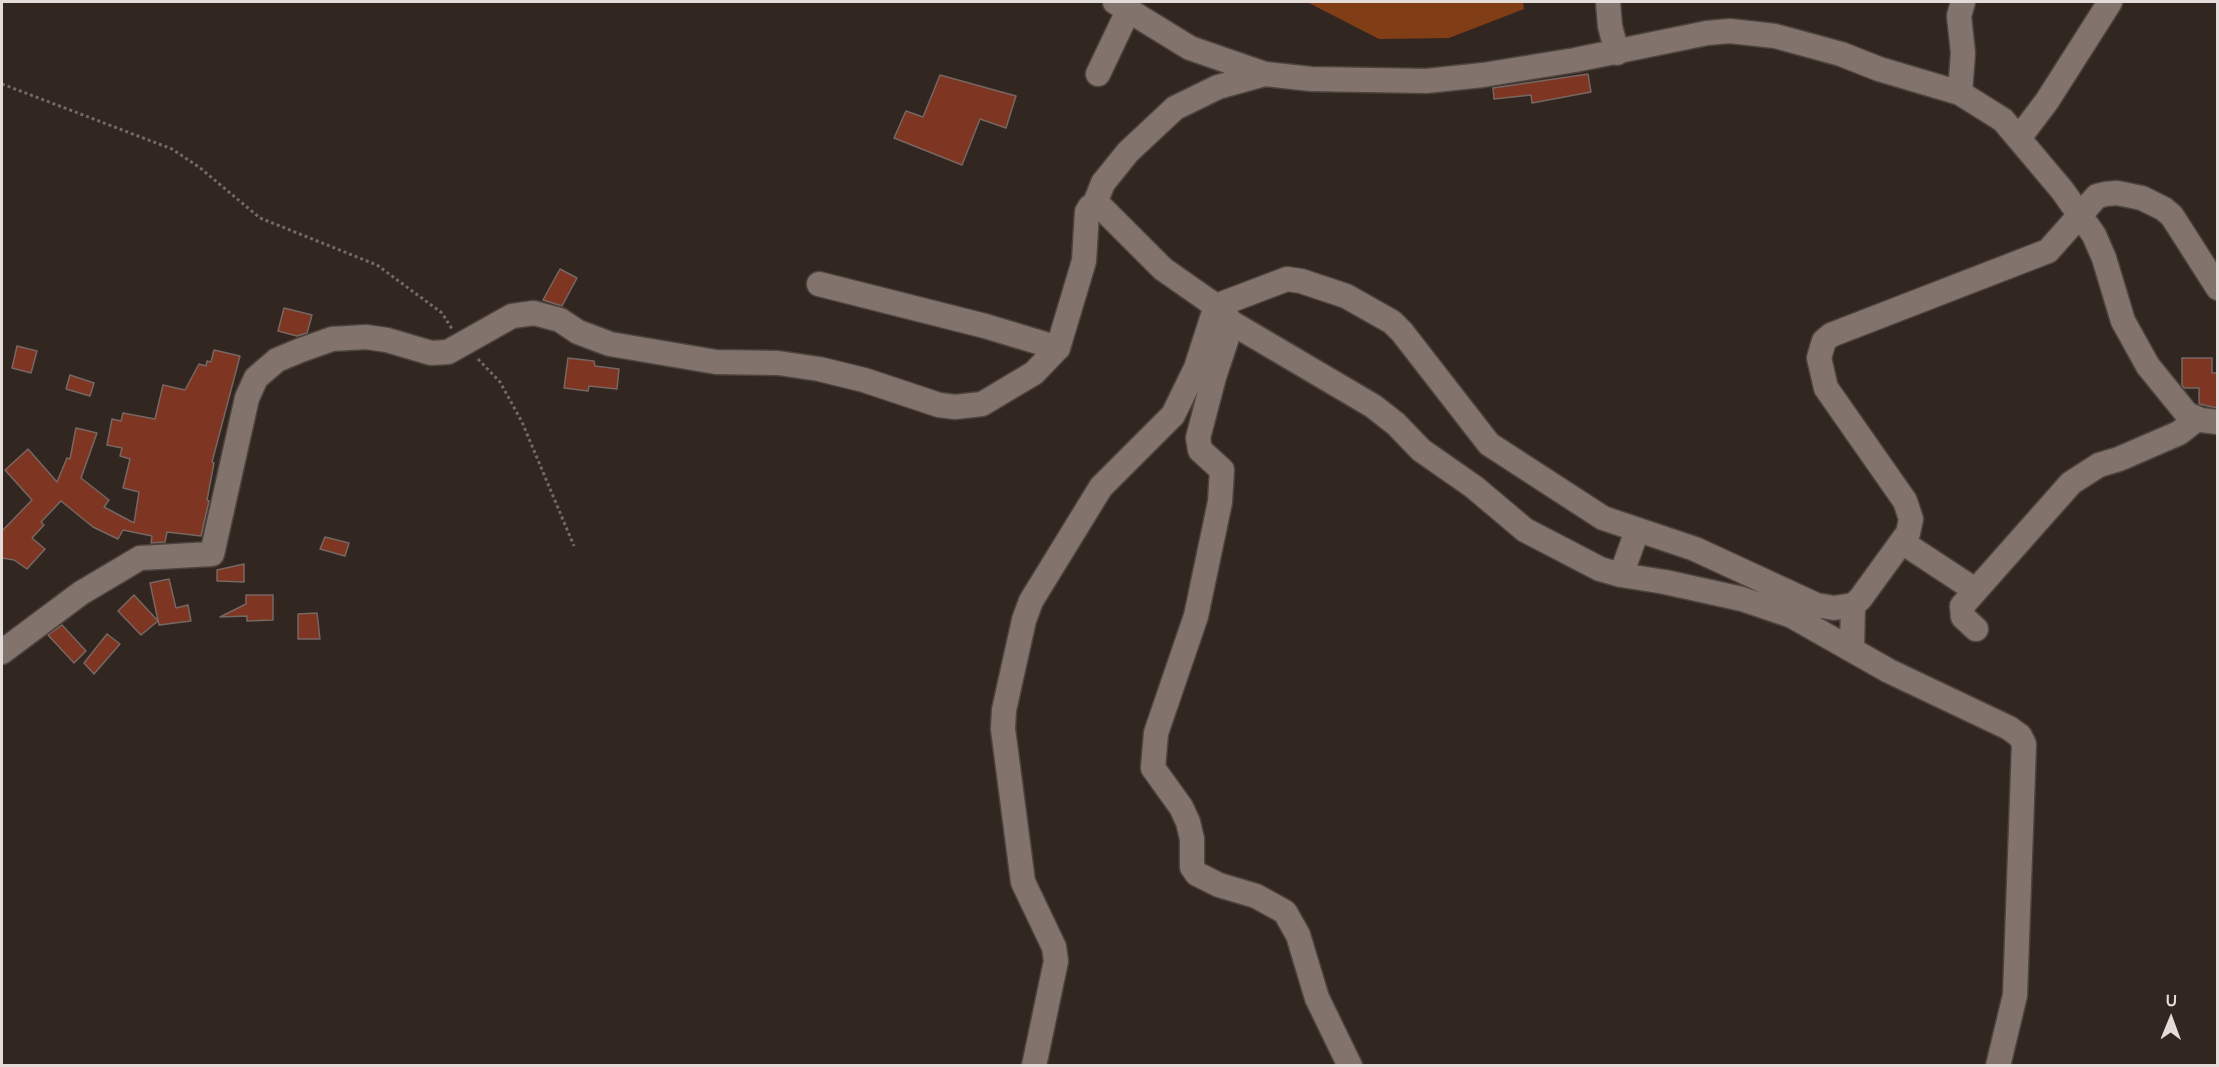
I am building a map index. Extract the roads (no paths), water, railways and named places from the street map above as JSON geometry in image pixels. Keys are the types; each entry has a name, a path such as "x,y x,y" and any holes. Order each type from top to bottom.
{"street":[{"path":"1608,2 1610,26 1617,53"},
{"path":"1960,93 1963,53 1959,16 1963,2"},
{"path":"2019,138 2047,101 2110,2"},
{"path":"1098,74 1121,6 1190,48 1265,74 1311,79 1426,81 1483,75 1617,53 1707,33 1746,32 1775,36 1841,54 1879,69 1960,93 1990,110 2019,138 2081,214 2104,258 2128,331 2148,366 2187,414 2207,421"},
{"path":"2,652 81,593 140,558 212,554 247,398 256,378 277,360 322,342 347,337 387,340 431,353 448,352 512,316 534,313 560,320 578,332 610,344 716,362 777,363 819,369 864,380 914,398 955,407 982,404 1034,373 1058,348 1084,261 1087,212 1090,207 1094,206 1103,183 1128,152 1175,108 1218,87 1265,74"},
{"path":"1852,649 1852,605 1902,542 1911,527 1909,510 1826,388 1819,358 1824,341 1845,328 2048,250 2097,196 2106,194 2130,195 2154,203 2172,216 2217,288"},
{"path":"1094,206 1102,208 1112,217 1163,269 1224,314 1373,406 1396,424 1420,450 1474,487 1525,530 1600,569 1754,603 1792,616 1889,671 2009,728 2023,740 2015,995 1998,1065"},
{"path":"1034,1065 1056,961 1053,946 1023,882 1003,729 1004,710 1024,620 1031,601 1101,487 1173,415 1224,314 1287,279 1301,280 1346,296 1392,322 1402,332 1490,444 1603,518 1695,549 1816,605 1834,608 1852,605"},
{"path":"819,284 985,326 1058,348"},
{"path":"1224,314 1214,377 1198,438 1200,450 1222,470 1220,502 1196,616 1156,733 1153,768 1181,807 1188,822 1192,839 1192,867 1197,874 1219,885 1256,896 1285,912 1298,935 1317,998 1350,1065"},
{"path":"1976,629 1961,613 1962,606 2071,483 2099,465 2119,459 2207,421"},
{"path":"1621,575 1637,531"},
{"path":"1902,542 1975,590"}]}
